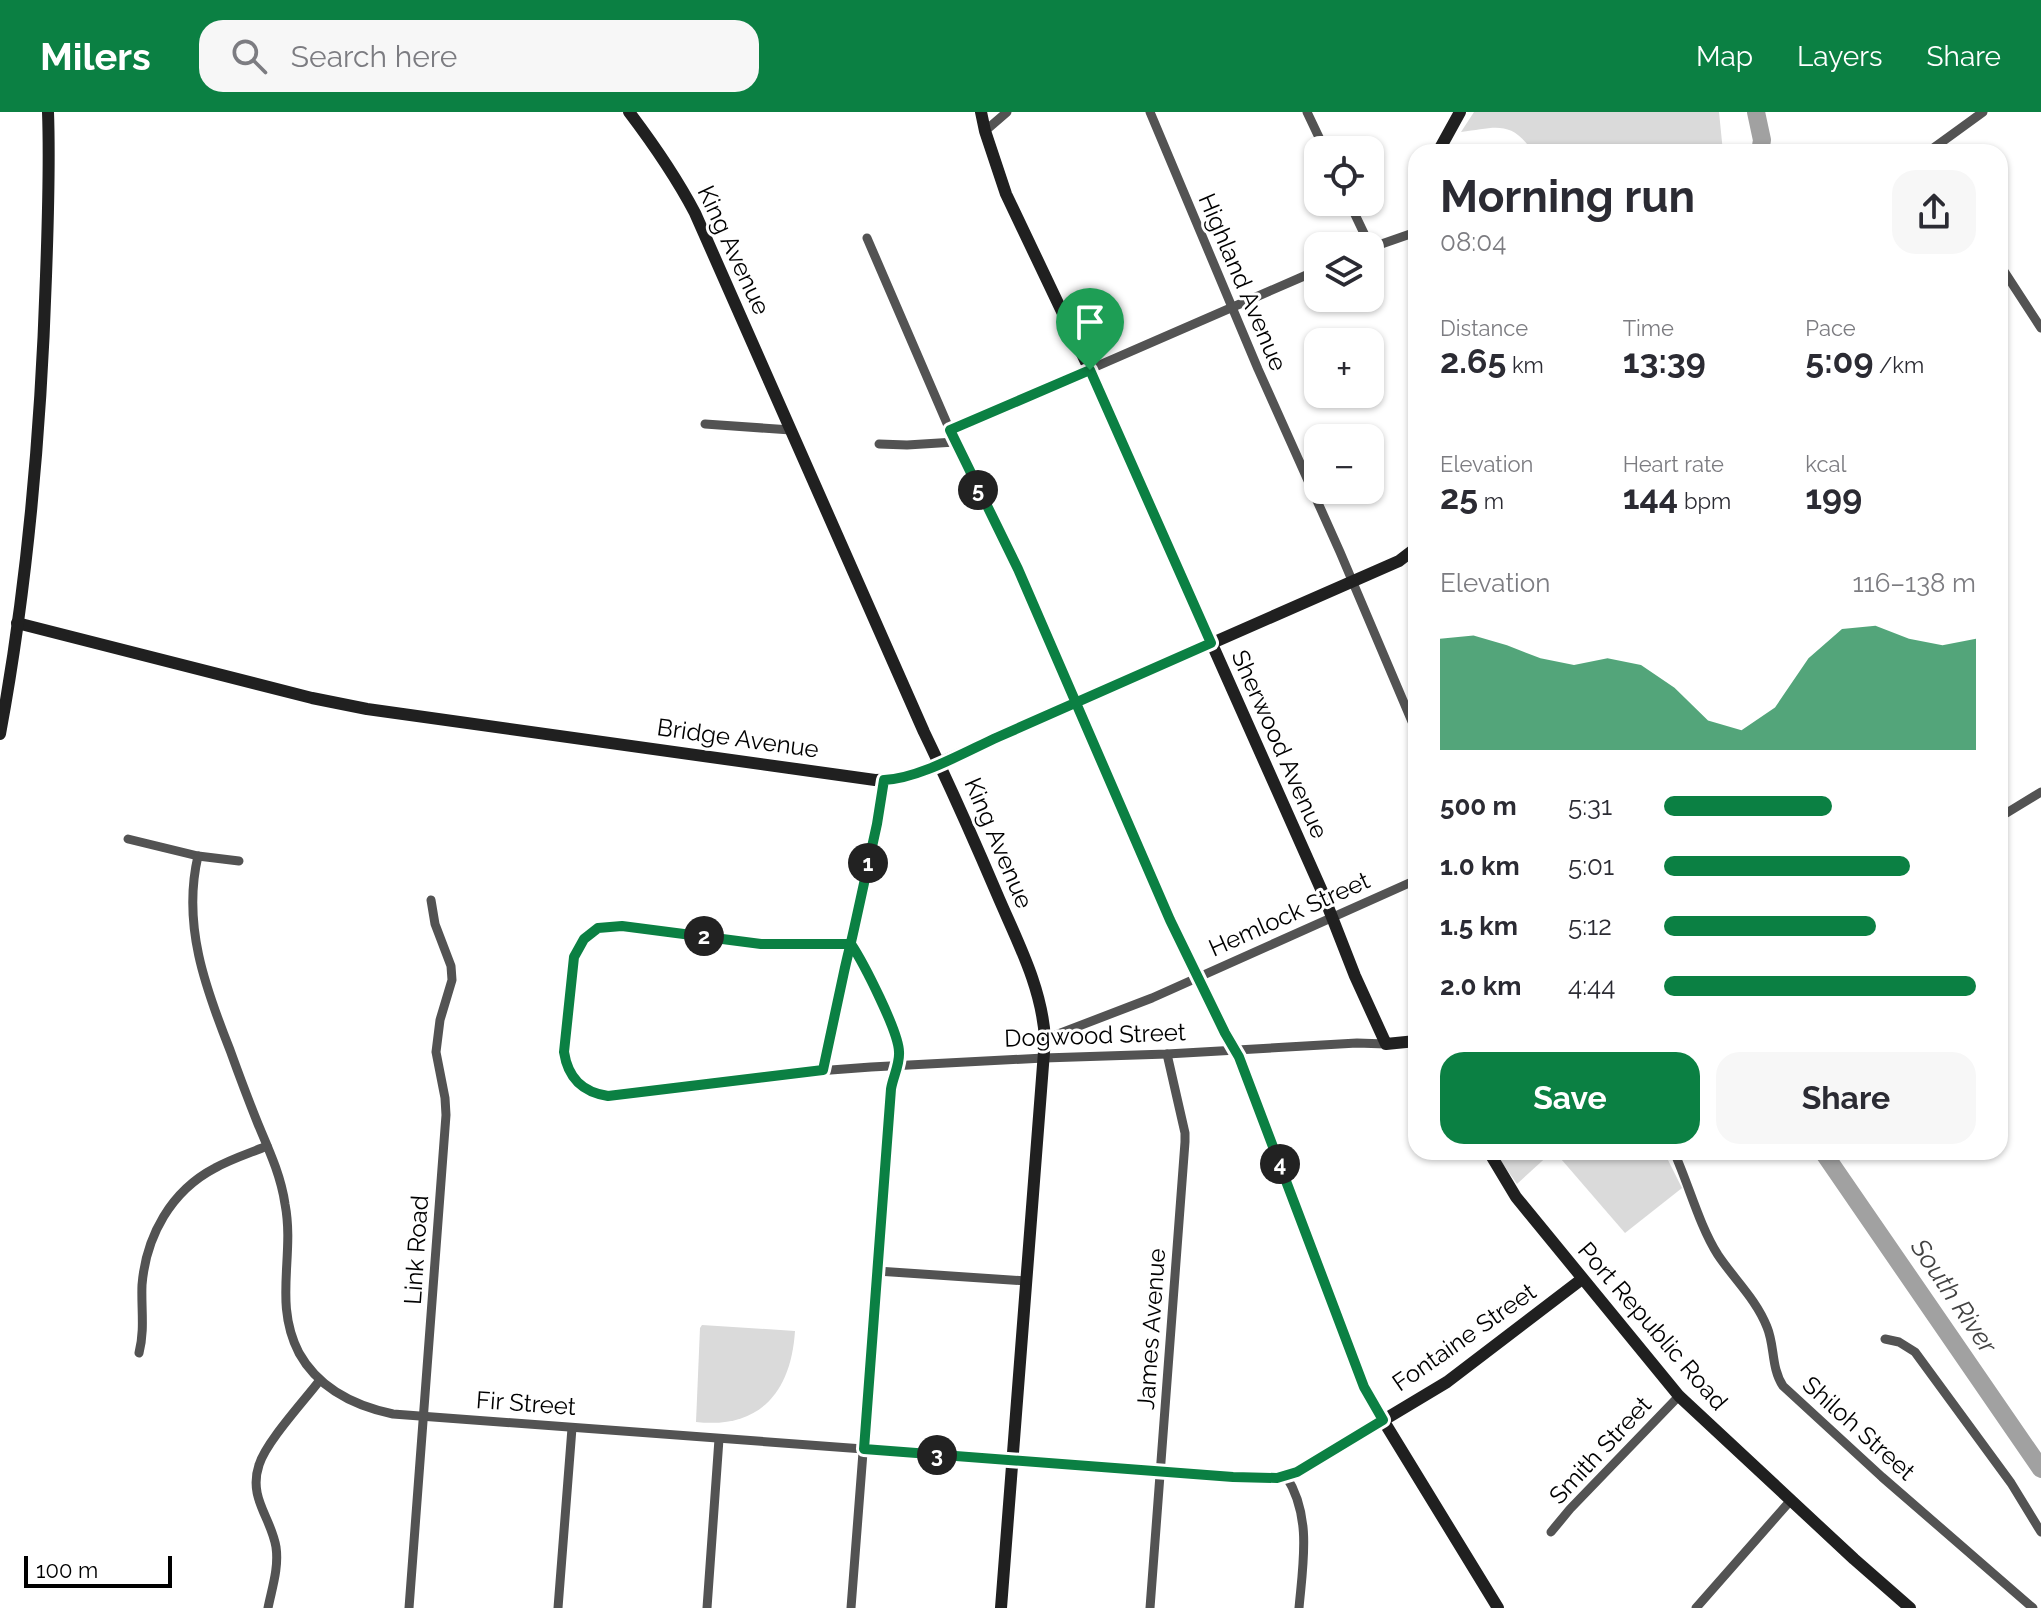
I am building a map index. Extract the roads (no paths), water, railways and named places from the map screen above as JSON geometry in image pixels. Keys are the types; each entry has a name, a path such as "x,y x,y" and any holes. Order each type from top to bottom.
{"street":[{"path":"0,734 28,547 41,396 48,227 48,112"},
{"name":"King Avenue","path":"629,112 673,173 695,213 1037,990 1044,1019 1044,1058 1001,1608"},
{"name":"Sherwood Avenue","path":"981,112 1006,194 1090,370 1386,1044"},
{"path":"985,131 1007,112"},
{"name":"Highland Avenue","path":"1150,112 1408,713"},
{"path":"1307,112 1318,136"},
{"path":"1442,144 1460,112"},
{"path":"1939,144 1983,112"},
{"path":"1384,243 1408,235"},
{"path":"867,238 955,442 1018,569 1170,920 1250,1084 1364,1387 1498,1608"},
{"path":"950,430 1304,276"},
{"path":"2008,277 2041,328"},
{"path":"705,424 791,430"},
{"path":"879,444 955,442"},
{"name":"Bridge Avenue","path":"17,623 348,706 884,780 906,777 939,763 1399,561 1408,554"},
{"path":"823,1070 884,780"},
{"path":"2008,812 2041,792"},
{"path":"128,839 198,856 239,861"},
{"name":"Fir Street","path":"198,856 192,908 198,955 221,1027 278,1174 286,1209 288,1243 284,1291 287,1323 301,1357 320,1380 339,1395 357,1404 393,1414 1264,1479 1286,1476"},
{"name":"Hemlock Street","path":"1045,1039 1152,998 1408,884"},
{"name":"Link Road","path":"409,1608 446,1115 437,1064 437,1036 452,980 431,900"},
{"name":"Dogwood Street","path":"851,944 761,944 649,929 598,928 584,939 574,957 564,1052 570,1073 587,1091 608,1096 823,1070 1408,1042"},
{"path":"851,944 862,960 897,1038 900,1053 891,1089 851,1608"},
{"name":"James Avenue","path":"1150,1608 1185,1142 1167,1054"},
{"path":"139,1353 143,1335 144,1271 153,1235 163,1217 187,1188 201,1177 216,1167 267,1146"},
{"name":"Port Republic Road","path":"1494,1160 1516,1197 1679,1396 1910,1608"},
{"name":"Shiloh Street","path":"1677,1160 1717,1254 1746,1291 1767,1325 1776,1371 1783,1386 2033,1608"},
{"path":"877,1271 1026,1281"},
{"name":"Fontaine Street","path":"1286,1476 1321,1459 1447,1382 1582,1279"},
{"path":"1885,1339 1899,1342 1915,1352 2011,1483 2041,1532"},
{"path":"268,1608 277,1560 272,1529 258,1501 258,1467 269,1446 320,1380"},
{"name":"Smith Street","path":"1551,1532 1679,1396"},
{"path":"558,1608 572,1428"},
{"path":"707,1608 719,1439"},
{"path":"1286,1476 1298,1499 1304,1526 1299,1608"},
{"path":"1696,1608 1791,1500"}],"waterway":[{"name":"South River","path":"1756,112 1761,144"},
{"name":"South River","path":"1829,1160 2041,1469"}]}
